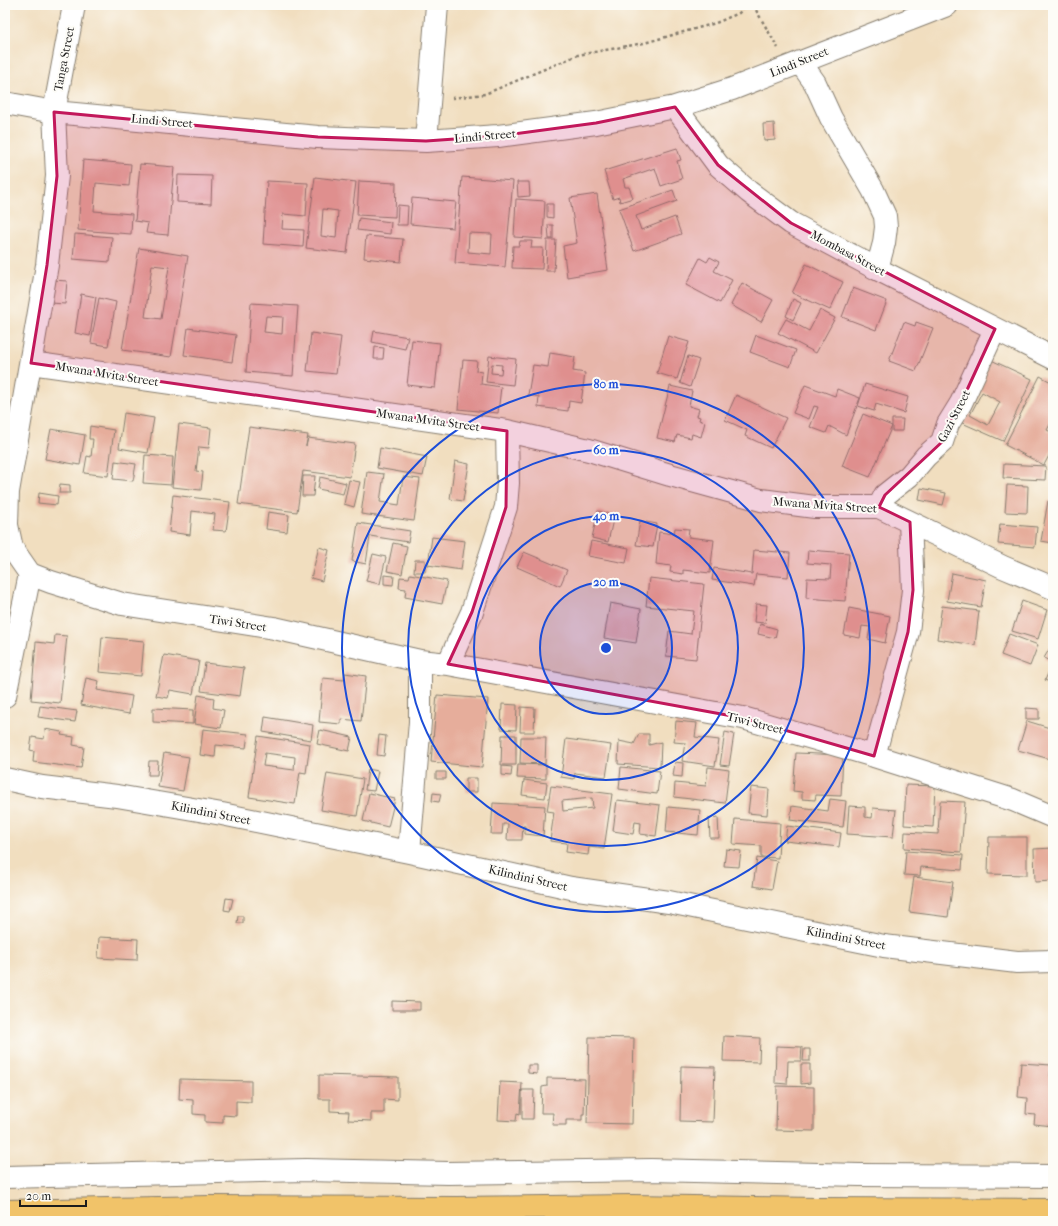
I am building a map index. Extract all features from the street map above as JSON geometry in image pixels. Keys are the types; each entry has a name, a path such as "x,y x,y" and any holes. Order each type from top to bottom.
{"main road":[{"path":"5,1211 210,1207 456,1208 632,1206 817,1209 1053,1210"}],"street":[{"name":"Tanga Street","path":"54,112 74,5"},
{"path":"426,141 437,5"},
{"name":"Lindi Street","path":"5,104 54,112 318,136 426,141 498,136 596,123 675,107 732,89 947,5"},
{"path":"794,64 815,83 831,118 873,190 885,216 886,227 884,243 877,269"},
{"name":"Mombasa Street","path":"675,107 718,165 749,192 791,223 877,269 1053,358"},
{"path":"5,696 30,574 12,548 7,525 8,492 47,265 57,176 54,112"},
{"name":"Gazi Street","path":"879,507 885,495 909,476 926,456 942,442 948,424 961,403 995,329"},
{"name":"Mwana Mvita Street","path":"31,363 507,431 589,450 670,475 761,500 815,507 879,507 1003,567 1053,588"},
{"path":"448,664 472,612 506,506 508,483 507,431"},
{"path":"874,756 908,632 913,590 910,522"},
{"name":"Tiwi Street","path":"30,574 122,604 274,628 420,661 448,664 743,718 874,756 1013,800 1053,817"},
{"path":"409,852 420,722 420,661"},
{"name":"Kilindini Street","path":"5,779 42,787 116,796 214,813 409,852 571,888 669,902 884,946 1017,962 1053,961"},
{"path":"5,1177 306,1170 448,1173 651,1170 852,1175 1053,1176"}],"path":[{"path":"430,101 485,94 578,55 644,43 684,33 733,15 746,5"},
{"path":"753,5 794,64"}],"highlighted area":[{"path":"675,107 718,165 791,223 995,329 961,403 948,424 942,442 885,495 879,507 910,522 913,590 908,632 874,756 743,718 448,664 472,612 506,507 507,431 31,363 47,265 57,176 54,112 318,137 426,141 498,136 596,123"}],"building":[{"path":"774,123 775,140 764,141 763,124"},
{"path":"677,148 681,160 677,161 682,179 661,186 655,168 623,179 625,187 629,187 633,198 620,202 619,197 613,199 604,171"},
{"path":"83,160 131,164 129,186 96,183 94,211 132,214 131,234 78,230"},
{"path":"140,164 174,167 168,235 146,233 148,223 135,221"},
{"path":"178,175 212,176 211,204 177,202"},
{"path":"315,177 356,182 347,253 306,248","holes":["323,209 338,211 336,238 321,236"]},
{"path":"462,177 513,181 505,267 455,263","holes":["469,233 492,234 491,254 468,252"]},
{"path":"267,181 308,183 306,216 283,214 282,229 304,230 303,247 263,244"},
{"path":"359,181 396,183 395,217 357,215"},
{"path":"517,182 529,182 530,196 518,197"},
{"path":"673,190 677,201 636,216 641,230 675,217 681,234 634,251 619,209"},
{"path":"597,194 608,270 567,277 563,246 577,243 570,198"},
{"path":"412,198 456,202 453,228 410,224"},
{"path":"516,199 545,201 543,239 514,237"},
{"path":"547,204 553,204 553,218 547,217"},
{"path":"398,205 408,206 407,225 397,225"},
{"path":"359,218 391,222 390,234 357,230"},
{"path":"548,225 553,225 553,239 549,239"},
{"path":"75,234 112,237 110,262 73,259"},
{"path":"366,236 403,239 401,262 364,258"},
{"path":"547,240 556,240 554,271 546,271"},
{"path":"520,241 532,241 531,248 543,248 542,269 512,268 513,246 519,246"},
{"path":"139,248 188,256 171,357 122,350","holes":["152,265 169,267 161,319 145,317"]},
{"path":"710,257 719,262 714,271 732,280 720,303 686,285 700,258 707,262"},
{"path":"806,264 843,282 830,310 792,293"},
{"path":"53,280 67,281 65,304 51,303"},
{"path":"742,283 773,300 761,322 731,305"},
{"path":"853,288 887,301 876,330 842,317"},
{"path":"81,294 96,297 90,336 75,333"},
{"path":"99,298 116,302 108,346 91,343"},
{"path":"793,299 801,303 793,320 786,316"},
{"path":"251,303 298,306 293,376 246,372","holes":["266,316 283,317 282,334 264,332"]},
{"path":"820,310 835,318 816,353 778,333 786,319 809,331"},
{"path":"904,322 915,326 916,322 933,328 916,371 889,361"},
{"path":"188,328 236,335 232,362 184,355"},
{"path":"374,331 408,337 405,349 372,342"},
{"path":"311,333 341,337 336,374 307,371"},
{"path":"756,335 796,350 790,367 750,352"},
{"path":"668,336 689,342 677,379 657,373"},
{"path":"412,340 440,343 435,388 407,385"},
{"path":"375,347 384,348 383,359 374,359"},
{"path":"550,353 575,357 573,371 585,373 581,403 569,401 568,411 538,407 539,397 528,395 533,365 548,367"},
{"path":"489,356 516,359 513,385 486,382","holes":["492,364 502,365 501,374 491,373"]},
{"path":"688,356 699,360 690,387 680,383"},
{"path":"989,359 1032,379 1003,441 960,422","holes":["982,392 1000,402 988,425 970,415"]},
{"path":"463,360 477,361 476,371 482,372 481,384 501,387 498,413 458,409"},
{"path":"1040,376 1053,383 1053,419 1047,430 1053,433 1053,448 1044,465 1005,445"},
{"path":"865,384 908,397 904,413 876,404 874,411 858,406"},
{"path":"805,385 835,396 837,389 860,398 846,435 829,426 826,433 810,427 818,407 814,406 809,419 793,413"},
{"path":"670,386 692,391 689,406 699,409 697,416 700,417 699,420 705,422 701,437 692,434 691,438 677,435 675,442 657,438"},
{"path":"736,395 786,418 771,448 745,436 747,430 725,420"},
{"path":"124,413 154,418 148,453 119,448"},
{"path":"863,414 892,426 870,477 842,466"},
{"path":"892,419 903,419 902,431 892,431"},
{"path":"179,424 211,428 209,448 199,447 196,471 203,472 201,490 172,487"},
{"path":"90,426 114,430 108,476 84,473 87,456 91,457 93,439 89,439"},
{"path":"249,427 308,435 306,446 308,438 355,444 350,477 303,471 297,512 238,504"},
{"path":"51,429 85,435 80,465 45,459"},
{"path":"380,448 427,457 423,476 377,468"},
{"path":"145,455 173,457 171,485 143,483"},
{"path":"115,461 136,464 133,481 113,479"},
{"path":"455,461 469,464 463,501 450,499"},
{"path":"1004,464 1046,466 1045,480 1003,478"},
{"path":"367,472 384,474 380,502 399,505 403,477 420,479 414,521 361,514"},
{"path":"303,476 315,476 313,496 302,496"},
{"path":"320,477 346,483 343,494 318,489"},
{"path":"349,480 360,482 354,507 344,504"},
{"path":"60,484 70,485 70,493 59,493"},
{"path":"1007,485 1028,486 1027,513 1005,512"},
{"path":"921,488 946,493 943,505 919,500"},
{"path":"39,493 58,496 57,505 38,503"},
{"path":"173,495 230,502 226,531 213,530 215,514 192,511 190,535 169,532"},
{"path":"1048,501 1053,502 1053,543 1041,541"},
{"path":"598,511 614,515 608,542 592,538"},
{"path":"268,512 289,515 287,532 266,529"},
{"path":"640,521 657,524 653,547 636,545"},
{"path":"358,523 410,531 408,542 370,536 366,564 352,561"},
{"path":"1000,524 1037,527 1035,547 998,544"},
{"path":"675,528 689,529 688,537 714,540 710,573 683,570 683,574 670,572 671,566 656,564 659,532 674,534"},
{"path":"432,537 465,541 461,570 428,565"},
{"path":"591,541 629,548 626,563 588,556"},
{"path":"393,543 407,546 402,574 387,571"},
{"path":"319,547 329,550 322,581 311,578"},
{"path":"754,550 790,553 788,577 756,574 754,586 712,580 714,568 752,574"},
{"path":"808,550 849,553 845,601 806,598 807,578 830,579 831,565 807,563"},
{"path":"524,552 567,570 560,586 517,567"},
{"path":"373,554 386,557 380,584 366,581"},
{"path":"415,560 425,560 425,572 414,572"},
{"path":"952,573 986,580 981,607 947,601"},
{"path":"410,574 447,581 442,604 405,597 406,589 399,588 400,577 409,578"},
{"path":"384,575 394,576 393,585 384,584"},
{"path":"649,578 704,584 696,659 666,656 669,631 691,634 694,611 646,606"},
{"path":"1022,601 1047,610 1038,639 1012,631"},
{"path":"610,603 641,609 636,643 604,638"},
{"path":"756,604 767,605 765,623 754,622"},
{"path":"942,606 979,611 975,645 937,639"},
{"path":"849,608 890,616 885,643 868,639 870,627 862,626 860,638 844,635"},
{"path":"760,624 777,629 775,638 758,634"},
{"path":"1009,634 1038,645 1030,666 1001,655"},
{"path":"55,635 67,636 60,703 31,700 36,642 54,644"},
{"path":"102,637 144,641 141,676 99,672"},
{"path":"1053,643 1053,663 1044,658"},
{"path":"164,655 199,661 193,694 170,690 168,698 156,696"},
{"path":"205,663 244,668 240,696 201,691"},
{"path":"1053,663 1053,684 1045,680"},
{"path":"345,673 366,676 361,721 341,719 341,724 319,722 323,678 344,680"},
{"path":"86,678 99,681 97,690 132,696 129,714 81,705"},
{"path":"198,695 214,698 213,708 224,710 221,728 194,724"},
{"path":"437,695 488,699 482,767 431,762"},
{"path":"502,704 517,705 516,730 501,729"},
{"path":"40,706 77,711 75,722 38,717"},
{"path":"521,707 535,708 534,732 520,732"},
{"path":"153,708 193,710 193,724 153,722"},
{"path":"1026,708 1039,709 1039,719 1026,719"},
{"path":"265,717 313,725 311,740 263,732"},
{"path":"676,721 697,723 695,737 719,740 715,766 682,761 685,743 674,742"},
{"path":"1027,721 1053,729 1053,760 1018,750"},
{"path":"45,729 62,732 61,735 74,737 73,745 84,747 81,768 33,762 34,751 30,750 32,737 44,739"},
{"path":"203,729 248,734 246,748 216,745 215,757 200,755"},
{"path":"320,730 352,737 349,751 317,744"},
{"path":"725,732 734,734 729,766 720,765"},
{"path":"639,734 649,734 649,745 661,742 660,767 618,764 619,741 634,744"},
{"path":"379,735 386,736 384,756 377,755"},
{"path":"502,735 516,735 516,765 501,765"},
{"path":"258,736 310,744 306,773 300,772 295,804 249,797","holes":["265,753 295,757 294,770 263,766"]},
{"path":"521,737 546,737 545,764 520,763"},
{"path":"566,739 611,745 606,777 575,773 574,779 561,777"},
{"path":"164,753 189,757 183,791 158,787"},
{"path":"796,753 843,755 841,796 816,795 815,800 802,799 802,792 793,791"},
{"path":"149,761 158,761 157,775 148,775"},
{"path":"675,762 683,763 682,777 673,776"},
{"path":"518,764 546,765 546,779 517,778"},
{"path":"502,766 512,767 511,776 502,775"},
{"path":"621,767 660,771 657,794 619,789"},
{"path":"708,767 729,770 725,803 674,797 675,783 706,786"},
{"path":"368,769 378,771 374,791 365,790"},
{"path":"436,772 446,772 446,779 436,779"},
{"path":"327,773 363,779 357,816 321,810"},
{"path":"466,778 477,778 477,792 466,792"},
{"path":"524,780 547,783 545,798 522,795"},
{"path":"906,785 935,786 933,827 904,825"},
{"path":"551,786 612,794 604,849 589,847 588,855 566,852 567,843 550,841 554,812 547,811","holes":["592,798 593,808 563,811 562,801"]},
{"path":"751,787 769,789 767,815 748,813"},
{"path":"369,793 395,799 388,827 363,821"},
{"path":"433,793 441,794 439,802 432,801"},
{"path":"830,799 846,801 843,827 790,820 792,806 828,811"},
{"path":"617,800 660,805 656,836 640,834 641,823 635,822 633,834 613,831"},
{"path":"940,801 965,802 961,852 904,848 905,832 938,834"},
{"path":"493,803 545,806 543,836 525,834 525,826 523,826 522,840 507,840 508,824 503,824 502,834 491,834"},
{"path":"849,806 865,807 865,817 872,818 873,808 896,810 893,837 847,834"},
{"path":"668,807 700,810 698,835 666,832"},
{"path":"718,817 719,838 710,838 709,818"},
{"path":"735,819 780,823 778,858 761,857 761,846 733,844"},
{"path":"787,826 841,833 839,847 785,841"},
{"path":"989,837 1027,837 1027,875 988,874"},
{"path":"1053,848 1053,881 1035,882 1034,849"},
{"path":"726,849 741,851 739,867 724,866"},
{"path":"906,851 963,855 962,870 921,867 920,876 904,875"},
{"path":"757,858 777,861 772,889 753,886"},
{"path":"914,877 953,882 948,917 909,912"},
{"path":"226,898 233,899 230,911 224,910"},
{"path":"238,916 243,916 243,923 237,923"},
{"path":"99,937 138,939 137,960 98,958"},
{"path":"392,1001 420,1002 420,1010 392,1010"},
{"path":"724,1036 760,1038 759,1062 723,1061"},
{"path":"589,1037 634,1038 632,1124 587,1123"},
{"path":"776,1046 802,1047 801,1061 788,1061 787,1084 775,1083"},
{"path":"804,1049 810,1049 810,1061 803,1061"},
{"path":"1021,1063 1051,1065 1050,1076 1053,1077 1053,1126 1034,1124 1035,1115 1026,1114 1027,1098 1018,1097"},
{"path":"801,1064 810,1064 810,1083 801,1084"},
{"path":"528,1065 537,1065 537,1074 528,1073"},
{"path":"681,1066 715,1067 713,1122 680,1121"},
{"path":"319,1075 398,1077 398,1100 384,1099 384,1113 371,1113 371,1121 348,1120 349,1112 330,1111 330,1099 319,1099"},
{"path":"547,1078 585,1079 584,1114 582,1114 582,1120 566,1120 566,1125 552,1125 553,1113 541,1113 542,1087 547,1086"},
{"path":"180,1079 251,1081 251,1102 236,1101 236,1116 223,1115 223,1123 205,1122 205,1115 193,1114 193,1100 179,1099"},
{"path":"500,1082 522,1083 520,1114 517,1113 516,1121 498,1120"},
{"path":"777,1086 814,1087 814,1131 776,1130"},
{"path":"522,1090 534,1090 533,1119 522,1119"}]}
